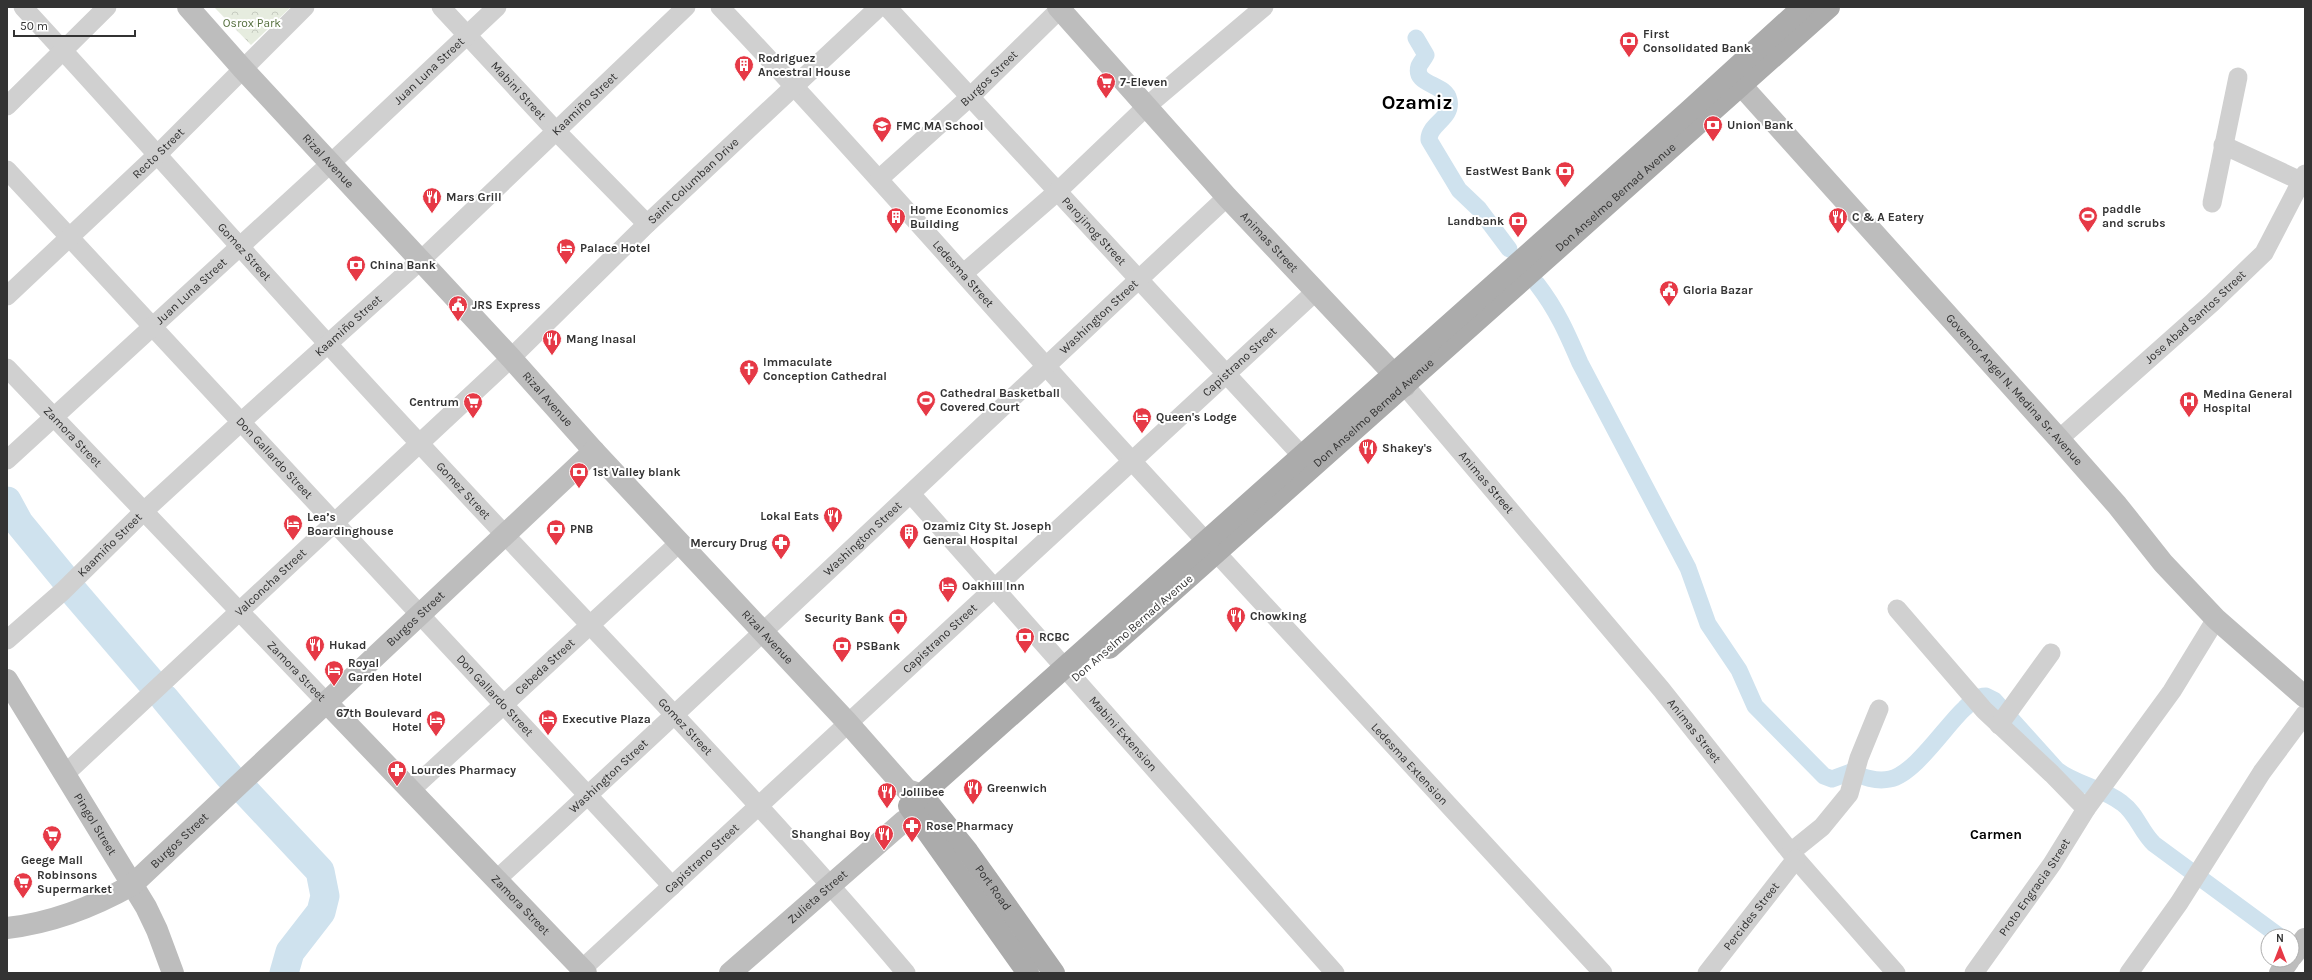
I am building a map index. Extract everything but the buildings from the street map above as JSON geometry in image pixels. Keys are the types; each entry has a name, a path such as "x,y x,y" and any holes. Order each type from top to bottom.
{"main road":[{"name":"Don Anselmo Bernad Avenue","path":"1736,80 1803,7"},
{"name":"Don Anselmo Bernad Avenue","path":"915,806 1069,674 1736,80 1829,7"},
{"name":"Don Anselmo Bernad Avenue","path":"1211,547 1302,456 1399,380"},
{"name":"Port Road","path":"915,806 1028,973"},
{"name":"Port Road","path":"915,806 968,852 1054,973"}],"street":[{"name":"Gomez Street","path":"23,7 329,342 419,444 759,806 830,884 906,973"},
{"path":"7,106 106,7"},
{"name":"Rizal Avenue","path":"188,7 242,68 511,358 594,452 848,724 915,806"},
{"name":"Recto Street","path":"7,296 158,154 242,68 305,7"},
{"name":"Mabini Street","path":"441,7 556,131 647,224"},
{"name":"Juan Luna Street","path":"7,460 52,416 331,163 497,7"},
{"name":"Kaamiño Street","path":"7,640 63,592 144,512 241,422 421,260 686,7"},
{"name":"Ledesma Street","path":"720,7 795,86 1211,547"},
{"name":"Saint Columban Drive","path":"511,358 647,224 879,7"},
{"name":"Parojinog Street","path":"887,7 971,96 1138,280 1302,456"},
{"path":"964,274 1058,191 1147,106 1264,7"},
{"name":"Burgos Street","path":"879,179 971,96 1060,8"},
{"name":"Animas Street","path":"1060,8 1228,197 1315,292 1399,380 1661,689 1794,856 1896,973"},
{"path":"2212,203 2238,77"},
{"name":"Governor Angel N. Medina Sr. Avenue","path":"1736,80 2059,439 2117,505 2163,563 2216,619 2305,697"},
{"path":"2223,145 2304,178"},
{"name":"Don Gallardo Street","path":"7,170 672,886"},
{"name":"Jose Abad Santos Street","path":"2059,439 2212,303 2264,253 2304,178"},
{"name":"Washington Street","path":"496,880 763,633 1046,365 1228,197"},
{"name":"Capistrano Street","path":"584,971 672,886 1315,292"},
{"name":"Valconcha Street","path":"65,774 511,358"},
{"name":"Zamora Street","path":"7,368 584,971"},
{"name":"Burgos Street","path":"7,928 54,919 84,909 132,885 594,452"},
{"name":"Mabini Extension","path":"911,494 1335,973"},
{"name":"Cebeda Street","path":"411,790 679,543"},
{"name":"Ledesma Extension","path":"1211,547 1604,973"},
{"path":"1897,609 1984,710 2090,805"},
{"name":"Proto Engracia Street","path":"1974,973 2052,864 2122,758 2172,691 2216,619"},
{"path":"2000,724 2051,652"},
{"name":"Pingol Street","path":"7,680 132,885 157,930 173,973"},
{"name":"Percides Street","path":"1707,973 1794,856 1842,804 1855,777 1879,709"},
{"path":"2129,973 2179,902 2262,772 2305,714"},
{"name":"Zulieta Street","path":"740,970 830,884 915,806"}],"green space":[{"name":"Osrox Park","path":"214,7 291,7 251,45"}],"waterway":[{"path":"1416,38 1426,55 1419,66 1418,73 1425,81 1447,94 1449,100 1447,112 1432,130 1429,140 1459,190 1479,209 1509,249"},
{"path":"1537,284 1561,322 1580,363 1688,568 1708,624 1739,670 1755,706 1824,776 1832,779 1851,772 1865,777 1885,780 1900,775 1920,759 1969,704 1977,698 1986,696 1994,700 2057,770 2064,775 2115,798 2122,803 2132,812 2154,844 2268,928"},
{"path":"7,501 19,523 65,579"},
{"path":"73,591 151,682"},
{"path":"165,699 229,776"},
{"path":"246,792 320,871 325,896 321,912 290,952 284,973"}],"place":[{"name":"First Consolidated Bank","path":"1629,58"},
{"name":"Rodriguez Ancestral House","path":"744,82"},
{"name":"7-Eleven","path":"1106,99"},
{"name":"Union Bank","path":"1713,142"},
{"name":"FMC MA School","path":"882,143"},
{"name":"EastWest Bank","path":"1565,188"},
{"name":"Mars Grill","path":"432,214"},
{"name":"paddle and scrubs","path":"2088,233"},
{"name":"Home Economics Building","path":"896,234"},
{"name":"C & A Eatery","path":"1838,234"},
{"name":"Landbank","path":"1518,238"},
{"name":"Palace Hotel","path":"566,265"},
{"name":"China Bank","path":"356,282"},
{"name":"Gloria Bazar","path":"1669,307"},
{"name":"JRS Express","path":"458,322"},
{"name":"Mang Inasal","path":"552,356"},
{"name":"Immaculate Conception Cathedral","path":"749,386"},
{"name":"Cathedral Basketball Covered Court","path":"926,417"},
{"name":"Medina General Hospital","path":"2189,418"},
{"name":"Centrum","path":"473,419"},
{"name":"Queen's Lodge","path":"1142,434"},
{"name":"Shakey's","path":"1368,465"},
{"name":"1st Valley blank","path":"579,489"},
{"name":"Lokal Eats","path":"833,533"},
{"name":"Lea’s Boardinghouse","path":"293,541"},
{"name":"PNB","path":"556,546"},
{"name":"Ozamiz City St. Joseph General Hospital","path":"909,550"},
{"name":"Mercury Drug","path":"781,560"},
{"name":"Oakhill Inn","path":"948,603"},
{"name":"Chowking","path":"1236,633"},
{"name":"Security Bank","path":"898,635"},
{"name":"RCBC","path":"1025,654"},
{"name":"Hukad","path":"315,662"},
{"name":"PSBank","path":"842,663"},
{"name":"Royal Garden Hotel","path":"334,687"},
{"name":"Executive Plaza","path":"548,736"},
{"name":"67th Boulevard Hotel","path":"436,737"},
{"name":"Lourdes Pharmacy","path":"397,787"},
{"name":"Greenwich","path":"973,805"},
{"name":"Jollibee","path":"887,809"},
{"name":"Rose Pharmacy","path":"912,843"},
{"name":"Shanghai Boy","path":"884,851"},
{"name":"Geege Mall","path":"52,852"},
{"name":"Robinsons Supermarket","path":"23,899"}],"district":[{"name":"Ozamiz","path":"1417,102"},
{"name":"Carmen","path":"1996,834"}]}
